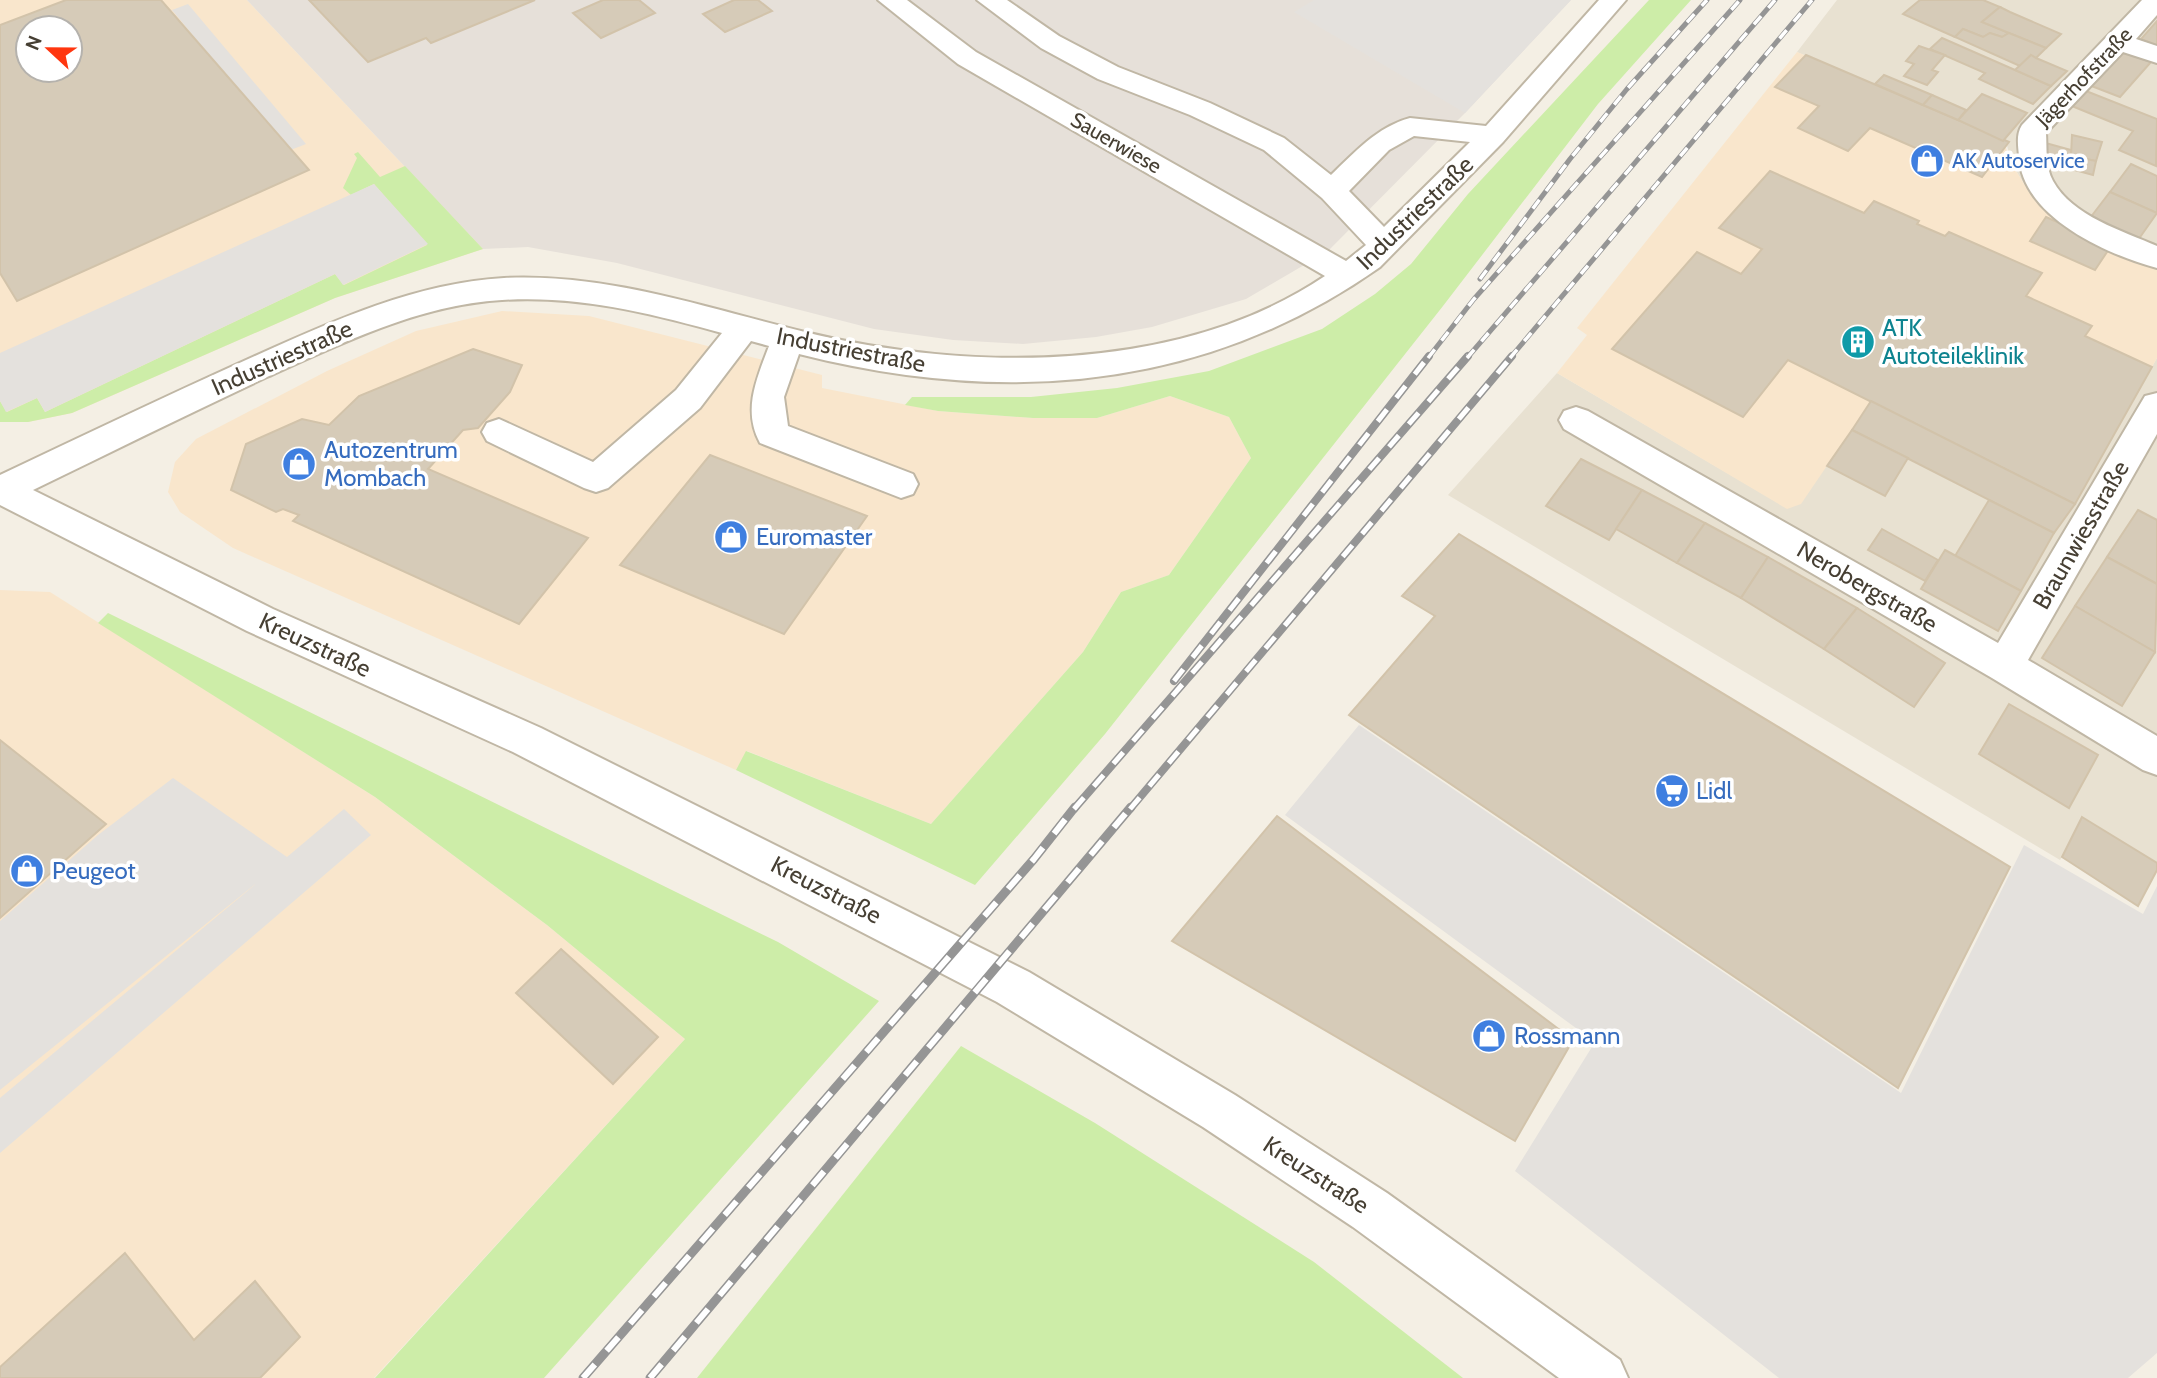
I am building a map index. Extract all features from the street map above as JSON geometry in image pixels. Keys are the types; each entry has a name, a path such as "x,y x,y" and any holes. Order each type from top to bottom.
{"street":[{"name":"Sauerwiese","path":"891,0 967,58 1349,276"},
{"path":"990,0 1050,42 1108,73 1200,109 1274,144 1332,191 1384,245"},
{"name":"Industriestraße","path":"0,490 303,347 381,314 423,301 502,289 555,288 630,299 788,340 886,360 975,371 1074,369 1158,354 1208,341 1290,308 1349,276 1384,245 1493,136 1613,0"},
{"name":"Jägerhofstraße","path":"2156,0 2120,42 2077,81 2032,131 2033,165 2040,183 2052,198 2072,216 2157,258"},
{"path":"2120,42 2157,55"},
{"path":"1332,191 1379,144 1410,127 1493,136"},
{"path":"499,432 596,479 688,399 743,328"},
{"path":"788,340 767,397 772,434 901,484"},
{"name":"Braunwiesstraße","path":"2005,666 2157,405"},
{"name":"Nerobergstraße","path":"1576,420 2005,666 2157,757"},
{"name":"Kreuzstraße","path":"0,490 260,620 527,740 1013,987 1219,1111 1370,1210 1602,1378"}],"shaded area":[{"path":"0,0 247,0 483,249 335,298 72,413 28,422 0,422"},
{"path":"247,0 1571,0 1465,113 1328,251 1246,299 1152,327 1096,337 1023,344 953,340 874,329 617,263 528,247 483,249"},
{"path":"1314,0 1571,0 1465,113 1294,12"},
{"path":"1837,0 2157,0 2157,268 2111,246 2031,195 2013,166 2005,139 1797,52"},
{"path":"188,4 306,144 288,151 172,10"},
{"path":"1797,52 2005,139 2003,141 2013,166 2031,195 2111,246 2157,268 2157,358 2075,504 1871,401 1801,504 1787,509 1557,373 1587,335 1577,328"},
{"path":"374,184 428,244 343,285 335,274 45,412 37,398 6,412 0,401 0,353"},
{"path":"502,311 589,316 822,375 822,388 938,411 1033,418 1097,418 1170,396 1229,417 1251,458 1169,575 1121,592 1083,652 931,824 747,751 736,770 233,548 180,512 168,492 175,462 196,439 327,371 416,331"},
{"path":"2157,358 2157,870 2138,906 2062,857 2060,860 1448,495 1557,373 1787,508 1871,401 2075,503"},
{"path":"0,590 50,592 375,797 547,925 685,1039 374,1378 0,1378"},
{"path":"1359,725 1901,1093 2024,845 2143,914 2157,886 2157,1353 2128,1378 1779,1378 1515,1171 1595,1042 1285,815"},
{"path":"173,778 287,857 344,809 371,835 0,1153 0,1098 258,882 0,1090 0,921 98,835"}],"green space":[{"path":"1649,0 1691,0 1598,104 1443,306 1105,734 975,885 736,770 746,751 931,824 1083,652 1121,592 1169,575 1251,458 1229,417 1170,396 1097,418 1033,418 938,411 905,405 912,397 1031,397 1117,388 1209,371 1322,329 1375,294 1411,264 1468,194"},
{"path":"358,152 380,177 405,166 483,249 335,298 72,413 28,422 0,422 0,401 7,412 37,398 45,412 335,274 344,285 427,245 374,184 351,195 343,188 357,158 354,154"},
{"path":"108,613 778,942 879,1001 544,1378 375,1378 685,1039 547,925 375,797 98,623"},
{"path":"961,1046 1095,1123 1314,1262 1463,1378 697,1378"}],"building":[{"path":"66,0 161,0 309,170 17,301 0,273 0,25 14,20 14,84 84,84 84,14 29,14"},
{"path":"309,0 535,0 431,43 426,38 368,62"},
{"path":"603,0 639,0 655,13 601,38 573,13"},
{"path":"734,0 758,0 772,11 725,32 703,14"},
{"path":"1920,0 1983,0 2000,7 1982,22 2009,33 2002,37 1990,33 1983,37 1963,29 1955,37 1903,14"},
{"path":"2000,7 2061,34 2046,48 1982,22"},
{"path":"2157,21 2157,45 2141,39"},
{"path":"1963,29 1983,37 1990,33 2002,37 2009,33 2046,48 2036,58 2031,55 2020,66 1955,37"},
{"path":"1942,38 2051,86 2033,104 1979,79 1985,73 1930,49"},
{"path":"1919,46 1945,55 1932,70 1938,72 1927,85 1904,76 1914,64 1906,61"},
{"path":"2121,52 2151,62 2120,97 2089,85"},
{"path":"1806,55 2009,142 1982,177 1870,128 1848,151 1798,128 1819,106 1775,87"},
{"path":"2031,55 2067,71 2051,86 2015,70"},
{"path":"1884,75 1932,95 1923,105 1875,84"},
{"path":"2086,91 2157,119 2156,166 2119,150 2133,131 2072,106"},
{"path":"1982,94 2027,113 2003,141 1958,120"},
{"path":"1932,95 1966,110 1958,120 1923,105"},
{"path":"2072,135 2102,142 2096,161 2071,156"},
{"path":"2042,142 2071,150 2071,156 2096,161 2093,175 2045,162"},
{"path":"2131,164 2157,176 2157,213 2110,192"},
{"name":"ATK Autoteileklinik","path":"1770,171 1864,213 1874,201 1945,236 1949,232 2042,273 2026,296 2092,326 2085,336 2152,367 2075,504 1788,360 1743,417 1612,349 1697,252 1741,274 1762,249 1719,228"},
{"path":"2110,192 2157,213 2138,240 2090,218"},
{"path":"2046,217 2111,246 2095,270 2030,241"},
{"path":"473,349 522,365 510,392 478,428 463,430 428,469 588,538 519,624 293,521 299,515 283,509 276,512 231,490 246,444 302,419 329,425 359,396"},
{"path":"1871,401 2075,504 2054,533 1852,430"},
{"path":"1852,430 1908,458 1885,496 1827,466"},
{"path":"710,455 867,516 784,634 620,565"},
{"path":"1581,459 1642,490 1609,540 1546,506"},
{"path":"1642,490 1705,523 1677,563 1616,529"},
{"path":"1989,500 2054,533 2021,591 1955,556"},
{"path":"2138,510 2157,520 2157,584 2107,557"},
{"path":"1705,523 1768,557 1741,598 1677,563"},
{"path":"1882,529 1938,560 1925,581 1868,550"},
{"path":"1459,534 2010,867 1898,1088 1349,715 1435,616 1402,596"},
{"path":"1945,550 2021,591 1998,631 1921,589"},
{"path":"1768,557 1857,608 1824,649 1741,598"},
{"path":"2107,557 2157,584 2155,652 2075,606"},
{"path":"2075,606 2155,652 2122,706 2042,658"},
{"path":"1857,608 1945,663 1914,707 1824,649"},
{"path":"2009,704 2098,755 2069,808 1979,754"},
{"name":"Peugeot","path":"0,740 106,824 0,918"},
{"path":"1277,816 1573,1040 1515,1141 1172,941"},
{"path":"2082,817 2157,863 2157,870 2138,906 2062,857"},
{"path":"561,949 658,1037 613,1084 516,993"},
{"path":"125,1253 194,1340 255,1281 300,1337 260,1378 0,1378 0,1367"}],"railway":[{"path":"1480,279 1570,159 1627,89 1707,0"},
{"path":"1428,358 1474,299 1740,0"},
{"path":"1467,358 1775,0"},
{"path":"1510,358 1812,0"},
{"path":"1174,681 1429,356"},
{"path":"1074,809 1468,356"},
{"path":"1130,809 1512,356"},
{"path":"583,1378 1034,859 1075,807"},
{"path":"650,1378 1131,807"}],"place":[{"name":"AK Autoservice","path":"1927,161"},
{"name":"ATK Autoteileklinik","path":"1858,342"},
{"name":"Autozentrum Mombach","path":"299,464"},
{"name":"Euromaster","path":"731,537"},
{"name":"Lidl","path":"1672,791"},
{"name":"Peugeot","path":"27,871"},
{"name":"Rossmann","path":"1489,1036"}]}
